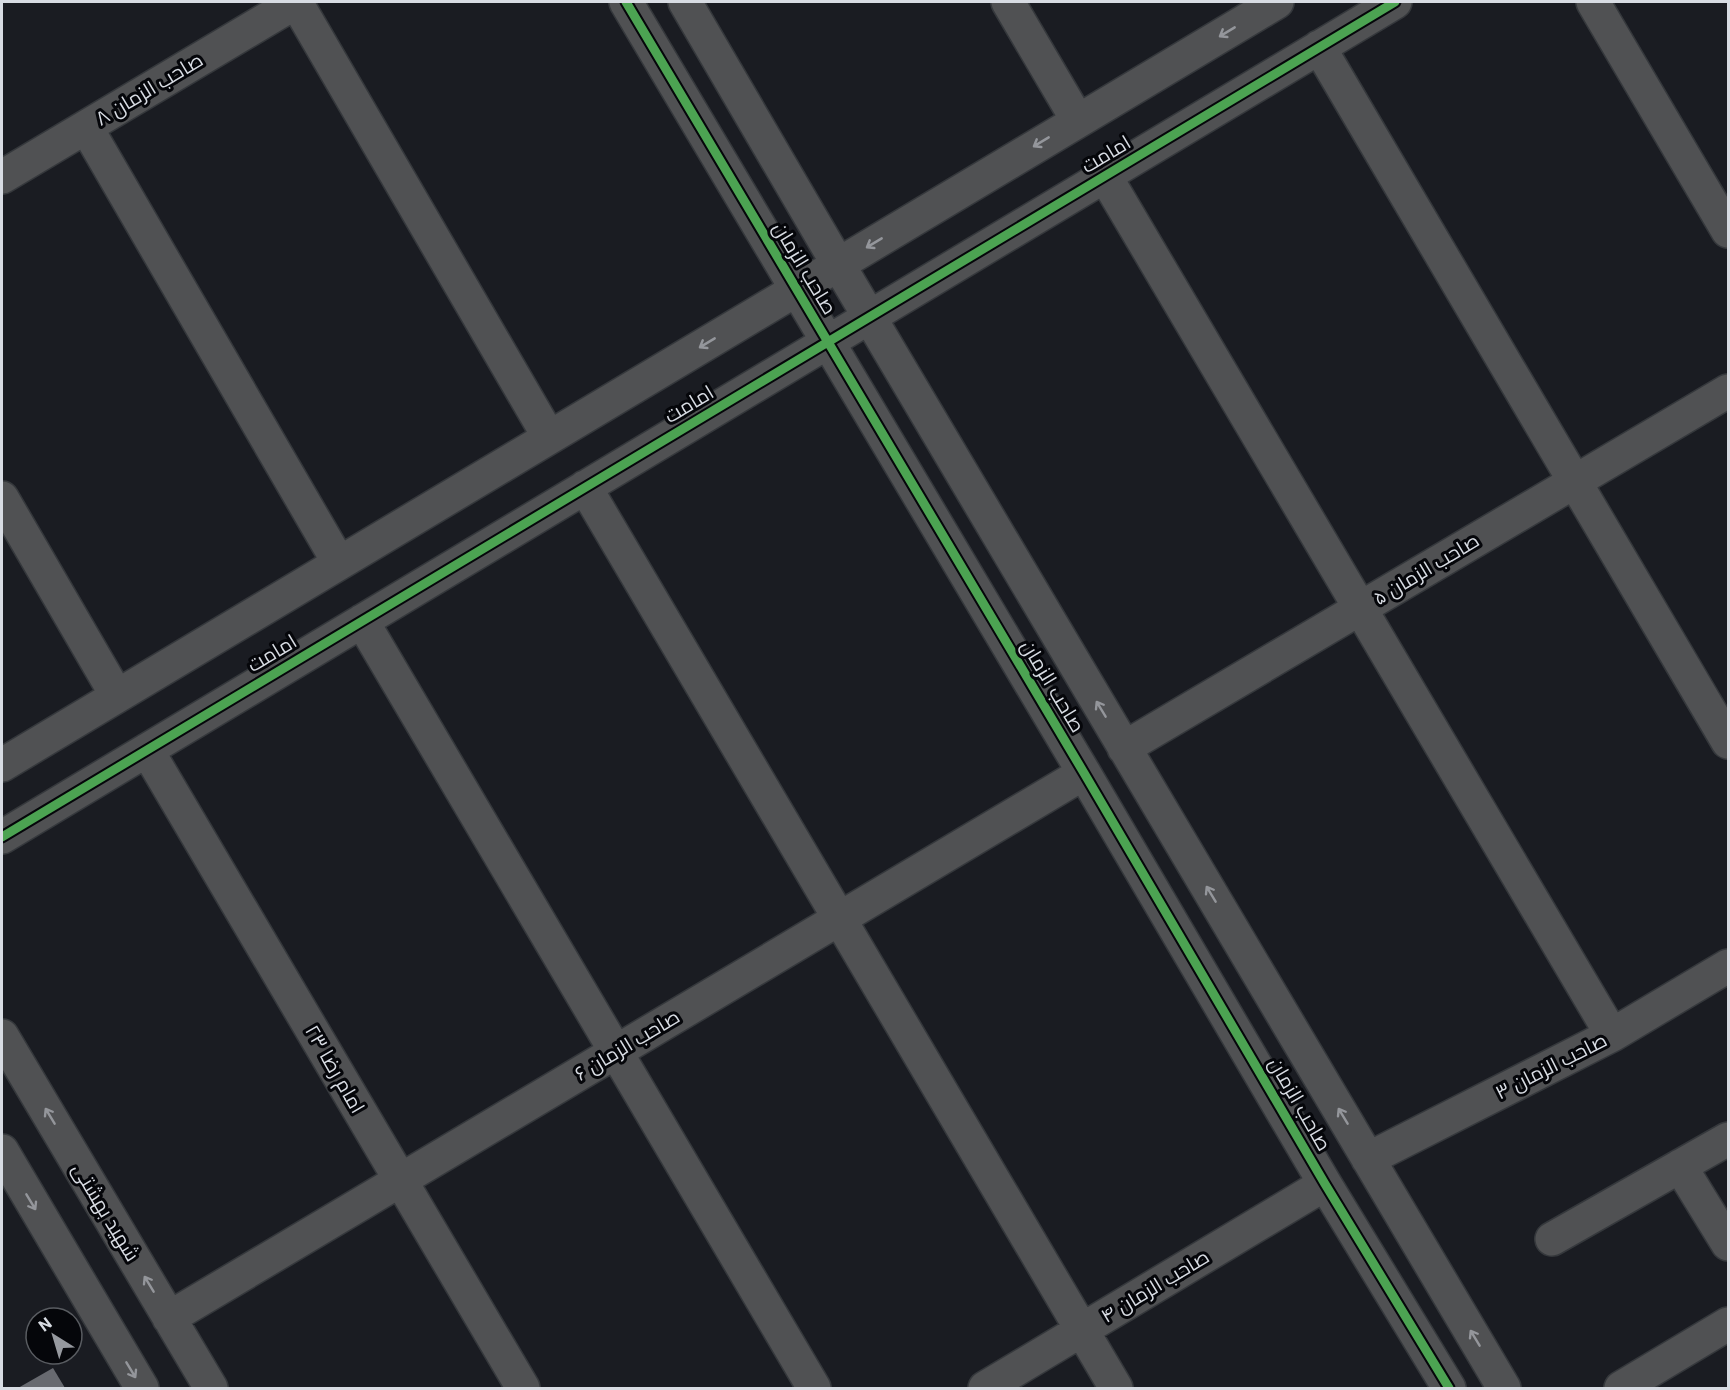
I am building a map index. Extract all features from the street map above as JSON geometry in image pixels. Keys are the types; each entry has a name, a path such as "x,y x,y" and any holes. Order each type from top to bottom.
{"street":[{"name":"صاحب الزمان ۸","path":"2,177 296,2"},
{"path":"296,2 549,437"},
{"name":"صاحب الزمان","path":"626,2 1084,772 1325,1184 1449,1389"},
{"name":"صاحب الزمان","path":"685,2 1504,1389"},
{"path":"1008,2 1078,121"},
{"path":"2,765 1277,2"},
{"name":"امامت","path":"2,837 1395,2"},
{"path":"1593,2 1728,231"},
{"path":"1319,47 1728,742"},
{"path":"86,127 339,562"},
{"path":"1105,176 1612,1035"},
{"name":"صاحب الزمان ۵","path":"1124,748 1728,391"},
{"path":"585,487 1116,1389"},
{"path":"2,498 117,696"},
{"path":"362,621 814,1389"},
{"name":"امام رضا ۲۳","path":"147,750 523,1389"},
{"name":"صاحب الزمان ۶","path":"170,1318 1084,772"},
{"path":"1195,960 1235,935"},
{"name":"صاحب الزمان ۳","path":"1368,1159 1612,1035 1728,966"},
{"name":"شهید بهشتی","path":"2,1036 211,1389"},
{"path":"1552,1239 1728,1139"},
{"path":"2,1151 142,1389"},
{"path":"1680,1166 1728,1244"},
{"name":"صاحب الزمان ۴","path":"985,1389 1325,1184"},
{"path":"1621,1389 1728,1324"}],"building":[{"path":"53,1368 65,1388 18,1388"}],"cycle path":[{"path":"626,2 1325,1184 1449,1388"},
{"path":"2,837 1395,2"}]}
